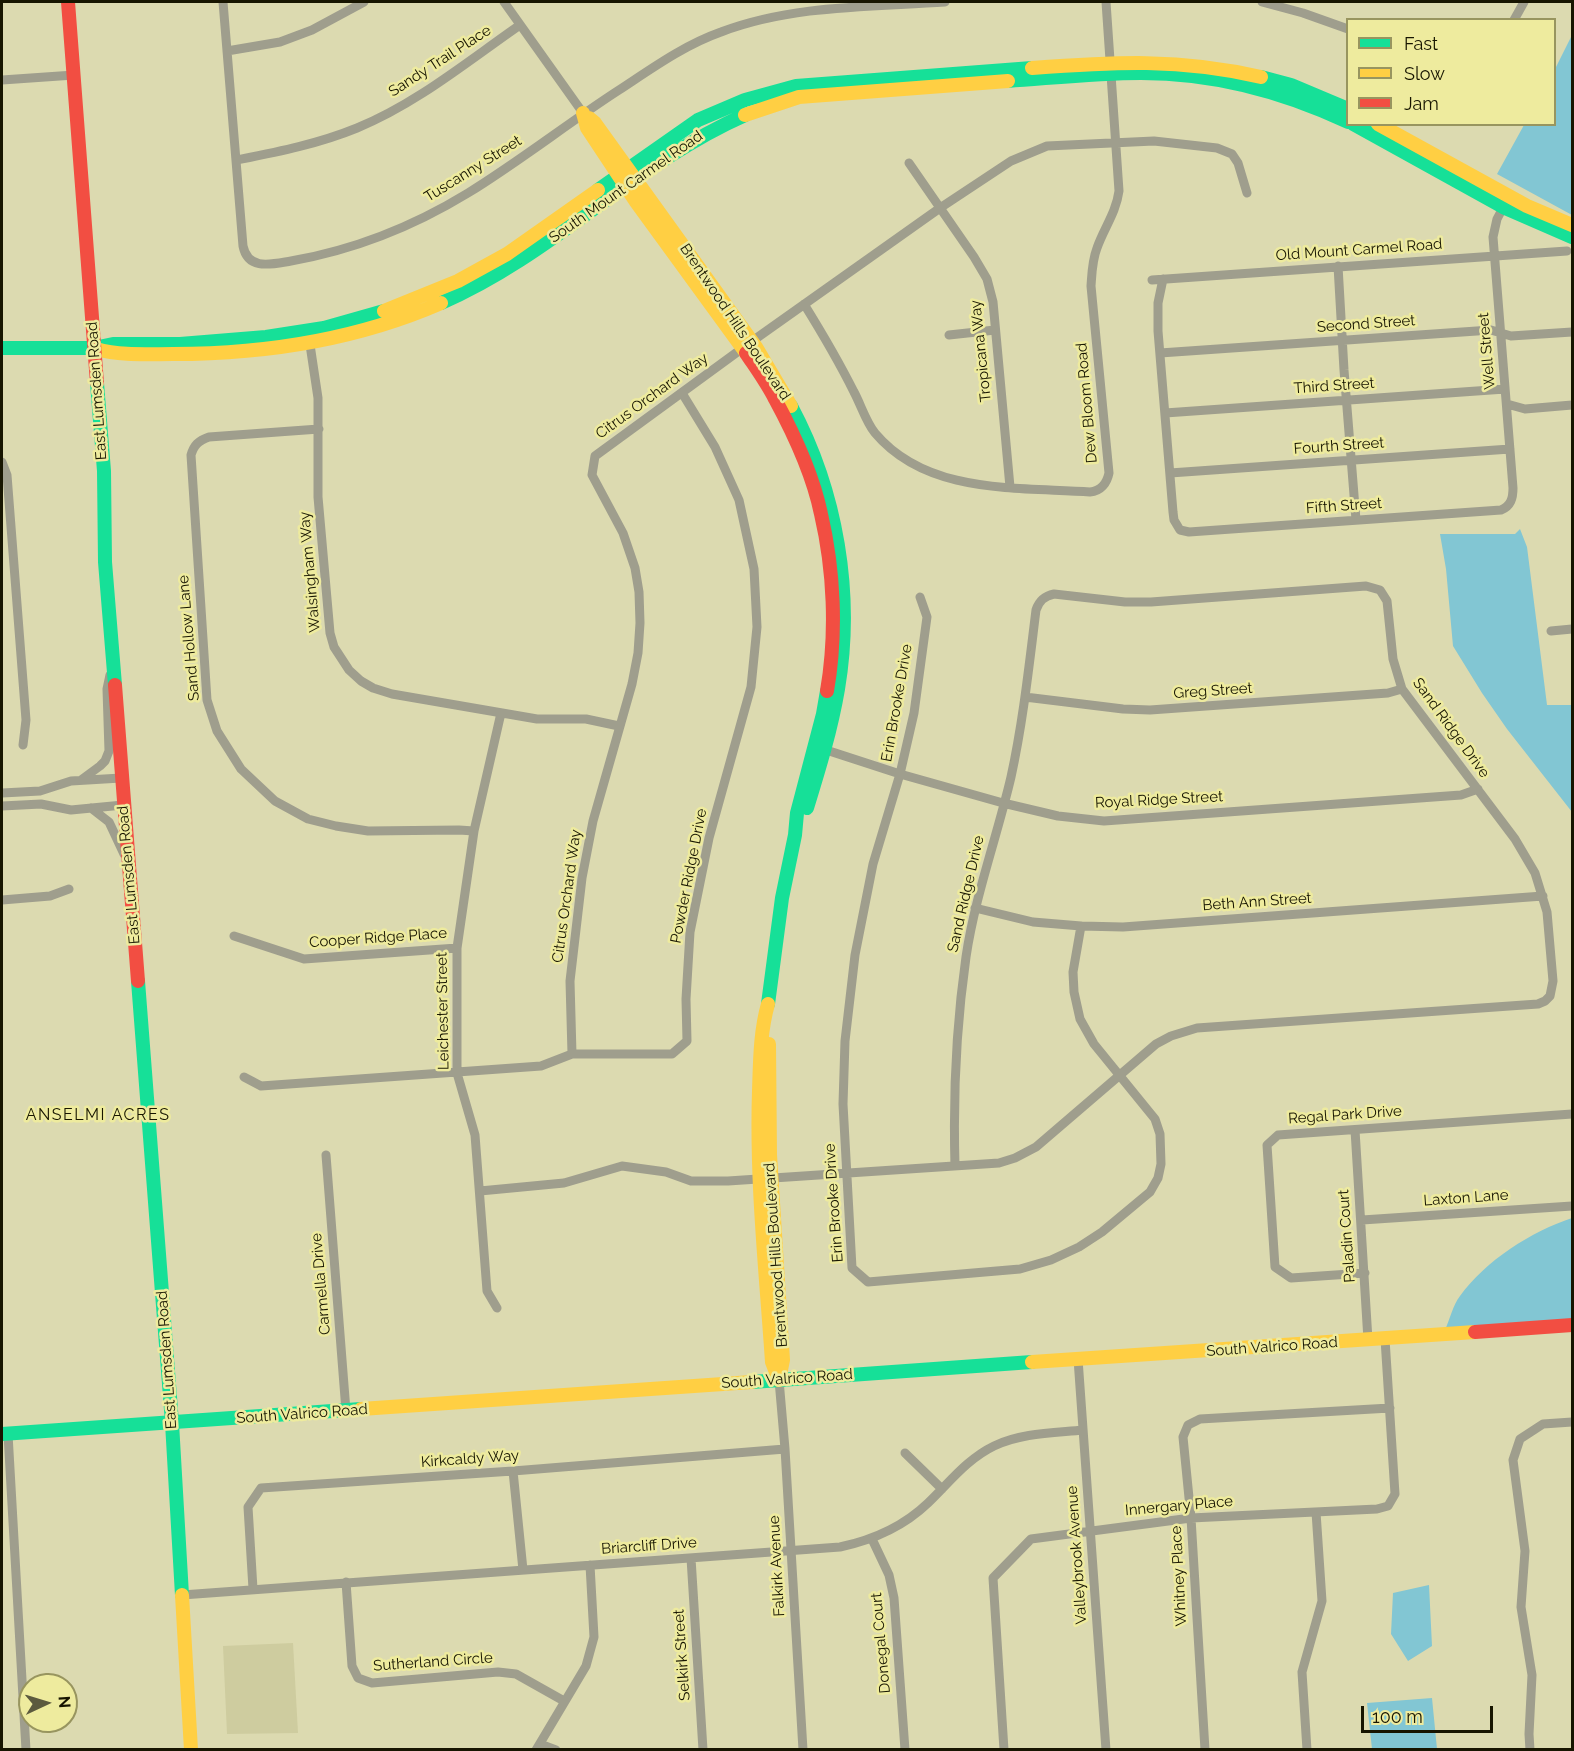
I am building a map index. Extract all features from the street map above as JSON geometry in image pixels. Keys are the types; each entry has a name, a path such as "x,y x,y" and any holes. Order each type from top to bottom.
{"street":[{"name":"East Lumsden Road","path":"68,2 104,471 105,562 112,667 172,1423 191,1749"},
{"name":"Tuscanny Street","path":"223,2 244,252 251,261 268,265 327,254 356,245 428,215 497,174 583,113 678,52 718,33 749,22 780,15 945,2"},
{"path":"227,51 280,42 312,30 364,2"},
{"name":"Brentwood Hills Boulevard","path":"504,2 583,113 595,123 627,177 689,265 747,345 778,381 798,419 824,485 836,532 843,596 843,646 835,711 820,748 805,815 795,835 782,898 768,1003 770,1022 769,1111 766,1178 783,1360 779,1380"},
{"name":"Dew Bloom Road","path":"804,304 835,356 874,432 896,454 947,479 977,486 1090,492 1100,489 1108,477 1091,286 1092,264 1097,247 1117,207 1119,191 1106,2"},
{"path":"1262,2 1304,13 1346,29"},
{"path":"1515,18 1524,2"},
{"name":"Sandy Trail Place","path":"237,160 297,147 357,128 417,97 520,25"},
{"name":"South Mount Carmel Road","path":"2,348 94,348 113,344 180,344 309,337 386,324 475,286 529,254 627,177 712,128 751,111 782,101 830,94 1178,62 1246,72 1305,90 1346,108"},
{"name":"South Mount Carmel Road","path":"1111,68 1244,85 1312,106 1346,122"},
{"path":"2,80 74,75"},
{"path":"1357,126 1506,202 1572,225"},
{"path":"1381,126 1550,229 1572,237"},
{"name":"Citrus Orchard Way","path":"572,1054 570,981 582,878 593,821 632,684 638,653 640,623 639,592 635,568 623,533 592,475 595,456 940,208 1011,161 1047,146 1154,141 1217,148 1232,154 1238,164 1247,193"},
{"name":"Tropicana Way","path":"909,163 987,279 993,302 1010,487"},
{"name":"Well Street","path":"1506,202 1493,231 1493,255 1513,495 1509,505"},
{"name":"Old Mount Carmel Road","path":"1152,280 1568,251"},
{"path":"1338,266 1356,520"},
{"path":"1163,279 1158,314 1170,473"},
{"path":"949,335 995,330"},
{"name":"Second Street","path":"1160,353 1491,330 1511,336 1572,332"},
{"name":"Walsingham Way","path":"309,337 317,386 318,489 327,618 334,647 341,660 361,681 383,692 501,713 544,719 585,719 619,726"},
{"name":"Third Street","path":"1165,413 1505,389"},
{"name":"Powder Ridge Drive","path":"244,1077 261,1086 458,1073 541,1066 572,1054 672,1054 687,1041 686,999 690,932 709,838 750,687 757,627 755,581 739,500 715,447 682,393"},
{"path":"1507,404 1525,408 1572,405"},
{"name":"Sand Hollow Lane","path":"319,429 208,437 200,440 194,446 191,455 207,700 217,731 241,769 275,801 308,819 368,831 474,831"},
{"name":"Fourth Street","path":"1170,473 1510,449"},
{"path":"2,462 7,475 26,720 23,745"},
{"name":"Fifth Street","path":"1170,473 1174,520 1180,530 1190,532 1501,510 1509,505"},
{"name":"Sand Ridge Drive","path":"480,1191 564,1183 622,1166 666,1172 691,1181 766,1178 847,1173 955,1166 999,1163 1036,1147 1161,1041 1192,1029 1542,1003 1550,996 1553,985 1549,928 1543,896 1535,873 1520,845 1402,689 1391,649 1387,601 1380,590 1373,587 1151,602 1125,602 1054,594 1045,597 1038,606 1016,753 975,908 966,956 957,1031 953,1096 955,1166"},
{"name":"Erin Brooke Drive","path":"920,597 927,617 914,713 900,774 873,864 855,955 845,1041 843,1104 852,1268 868,1282 1020,1269 1051,1260 1079,1247 1102,1232 1150,1191 1158,1178 1161,1144 1155,1119 1094,1044 1080,1019 1074,992 1073,972 1081,926"},
{"path":"1551,630 1572,629"},
{"path":"81,780 100,766 109,751 107,689 112,667"},
{"name":"Greg Street","path":"1025,697 1150,710 1388,693 1402,689"},
{"name":"Leichester Street","path":"497,1308 488,1291 475,1135 458,1073 457,948 474,831 501,713"},
{"name":"Royal Ridge Street","path":"820,748 900,774 1003,803 1058,816 1104,821 1461,795 1478,789"},
{"path":"2,793 40,791 71,781 121,778"},
{"path":"2,807 41,804 71,810 123,805"},
{"path":"91,808 110,822 128,864"},
{"path":"2,900 50,896 69,889"},
{"name":"Beth Ann Street","path":"975,908 1034,921 1081,926 1134,926 1543,896"},
{"name":"Cooper Ridge Place","path":"234,936 304,959 457,948"},
{"name":"Regal Park Drive","path":"1365,1273 1291,1278 1275,1267 1267,1146 1278,1135 1572,1114"},
{"name":"Paladin Court","path":"1355,1130 1368,1340"},
{"name":"Carmella Drive","path":"326,1155 346,1411"},
{"name":"Laxton Lane","path":"1362,1220 1572,1206"},
{"name":"South Valrico Road","path":"5,1434 1572,1325"},
{"name":"Innergary Place","path":"1004,1749 993,1578 1031,1539 1191,1518 1377,1509 1388,1506 1395,1494 1385,1339"},
{"name":"Valleybrook Avenue","path":"1078,1359 1106,1749"},
{"name":"Falkirk Avenue","path":"779,1380 803,1749"},
{"name":"Whitney Place","path":"1205,1749 1191,1518 1183,1437 1188,1425 1200,1419 1390,1408"},
{"path":"1530,1749 1532,1675 1521,1607 1525,1551 1513,1460 1520,1438 1543,1424 1572,1422"},
{"name":"Briarcliff Drive","path":"182,1595 253,1588 840,1547 872,1539 913,1516 966,1464 995,1445 1036,1434 1083,1430"},
{"path":"5,1434 26,1749"},
{"name":"Kirkcaldy Way","path":"253,1588 248,1507 261,1488 785,1449"},
{"path":"904,1453 942,1489"},
{"path":"513,1471 523,1570"},
{"path":"1307,1749 1302,1672 1322,1601 1316,1512"},
{"name":"Donegal Court","path":"872,1539 889,1575 893,1592 905,1749"},
{"name":"Selkirk Street","path":"691,1558 703,1749"},
{"path":"556,1749 538,1747 586,1666 594,1637 590,1565"},
{"name":"Sutherland Circle","path":"346,1582 352,1666 358,1678 372,1683 498,1672 516,1674 564,1701"}],"shaded area":[{"path":"293,1643 298,1733 227,1734 223,1646"}],"water":[{"path":"1572,35 1572,215 1497,174 1523,126 1556,126 1556,67"},
{"path":"1520,529 1527,547 1547,705 1572,705 1572,812 1507,729 1453,646 1446,569 1440,534 1515,534"},
{"path":"1572,1218 1572,1321 1445,1330 1458,1300 1482,1271 1526,1239"},
{"path":"1429,1585 1432,1646 1408,1661 1391,1634 1393,1593"},
{"path":"1432,1698 1437,1749 1372,1749 1367,1703"}],"traffic: fast":[{"path":"598,190 698,120 745,100 796,86 1032,68"},
{"path":"1008,81 1124,73 1195,76 1273,93 1346,121"},
{"path":"1261,77 1291,85 1346,108"},
{"path":"441,303 520,260 666,158 745,115"},
{"path":"1357,126 1503,207 1572,237"},
{"path":"2,348 94,348 113,344 180,344 266,337 324,328 384,311"},
{"path":"97,383 104,471 105,562 115,685"},
{"path":"791,406 807,439 830,508 838,544 844,617 838,689 807,808"},
{"path":"768,1004 782,898 795,835 797,813 827,691"},
{"path":"138,981 172,1423 182,1595"},
{"path":"752,1382 1032,1362"},
{"path":"2,1434 361,1409"}],"traffic: slow":[{"path":"1032,68 1119,63 1174,64 1261,77"},
{"path":"745,115 799,97 1008,81"},
{"path":"583,113 587,128 636,202 746,353"},
{"path":"589,118 595,123 756,347 791,406"},
{"path":"1382,126 1527,206 1572,225"},
{"path":"384,311 458,281 507,254 598,190"},
{"path":"96,349 124,354 154,354 276,348 376,327 441,303"},
{"path":"768,1004 763,1025 760,1058 758,1125 762,1226 772,1362 779,1380"},
{"path":"769,1044 770,1155 783,1360 779,1380"},
{"path":"1032,1362 1475,1332"},
{"path":"361,1409 752,1382"},
{"path":"182,1595 191,1750"}],"traffic: jam":[{"path":"68,2 97,383"},
{"path":"746,353 789,426 818,499 829,557 833,602 832,647 827,691"},
{"path":"115,685 138,981"},
{"path":"1475,1332 1572,1325"}],"district":[{"name":"ANSELMI ACRES","path":"98,1115"}]}
